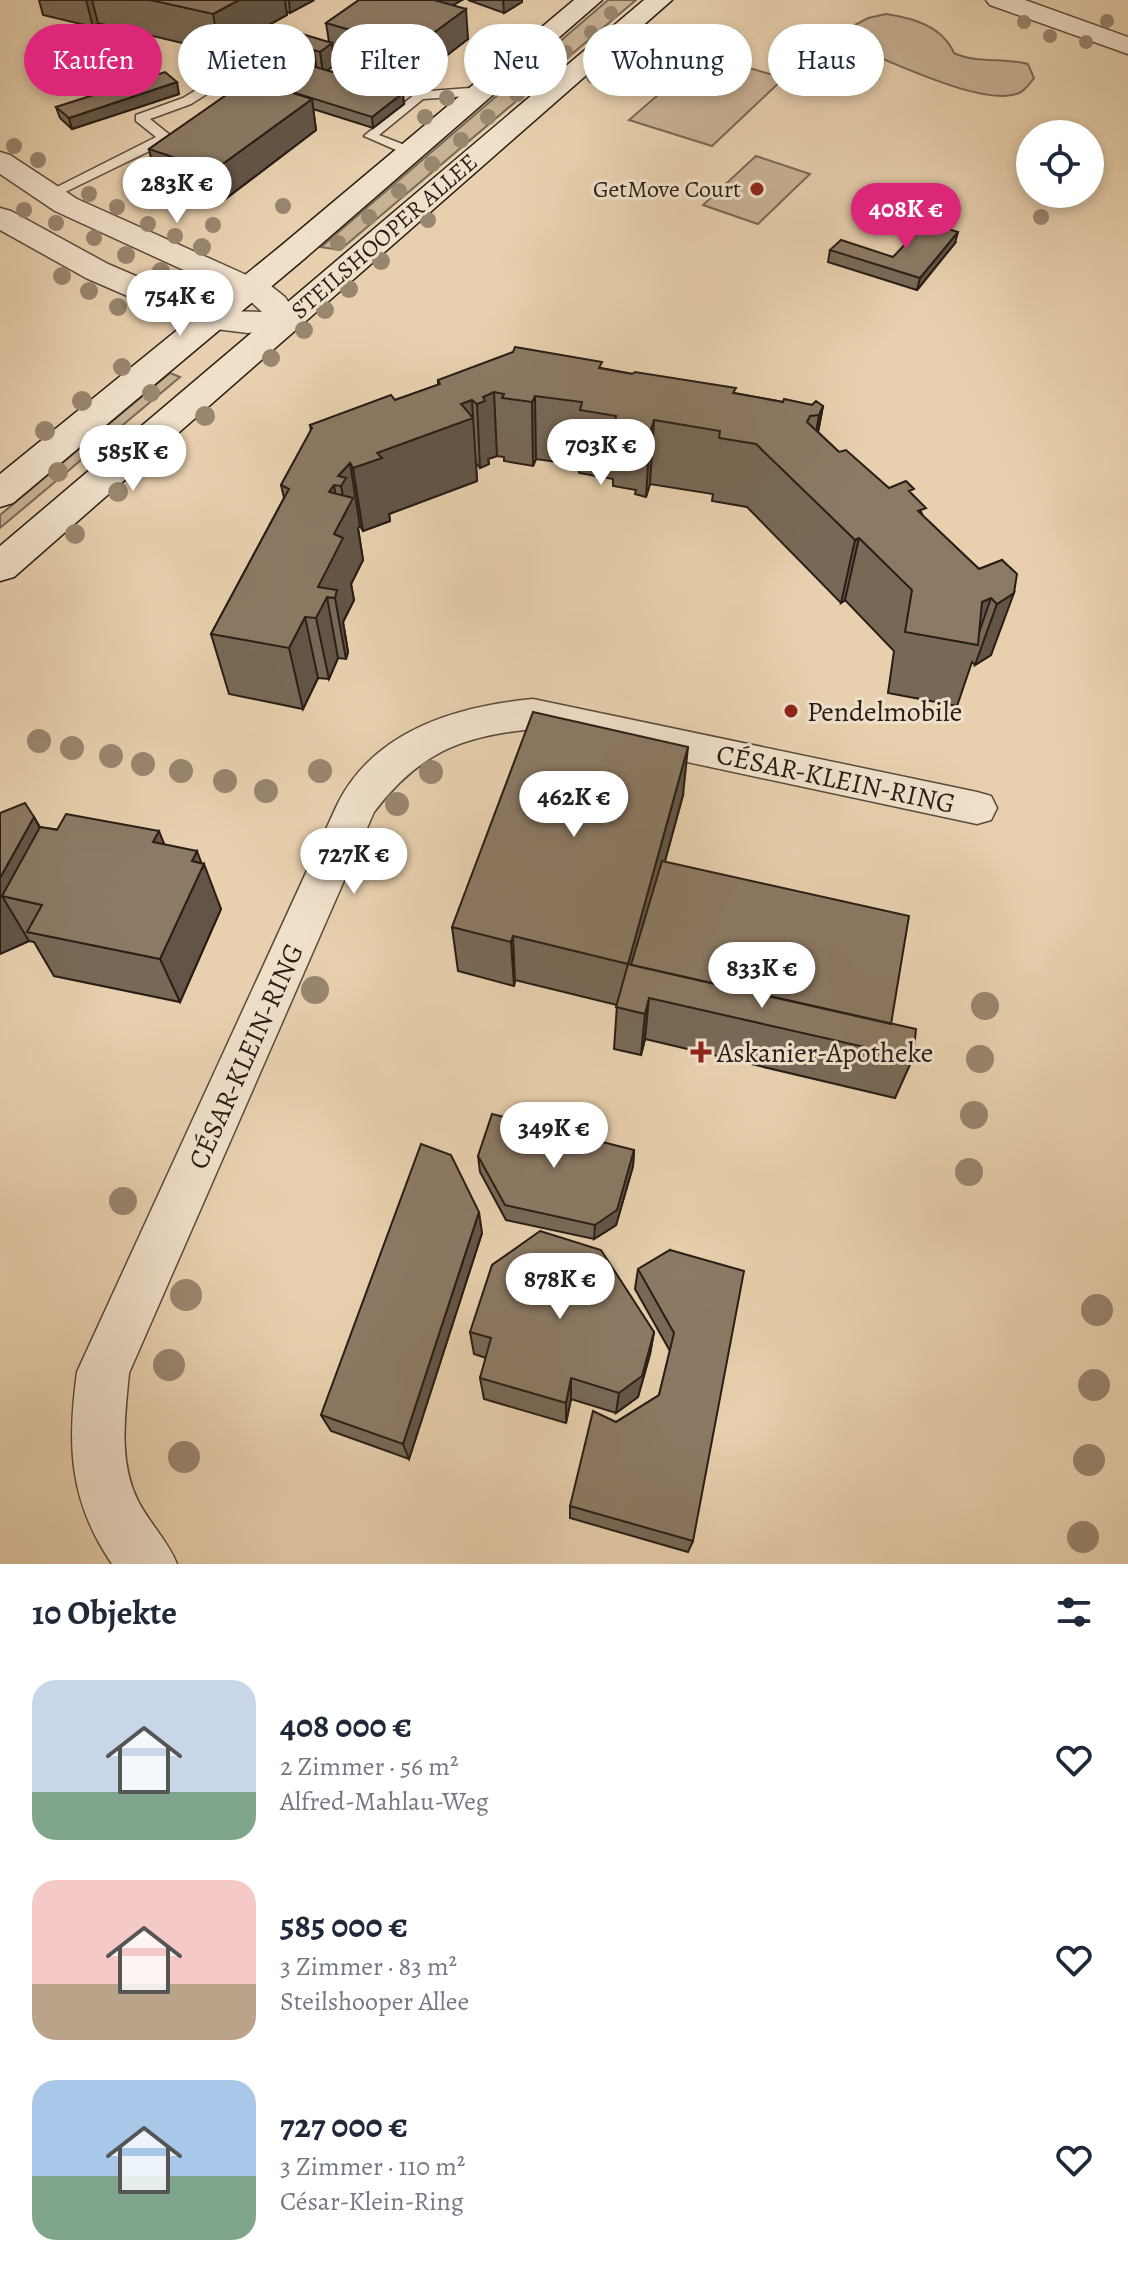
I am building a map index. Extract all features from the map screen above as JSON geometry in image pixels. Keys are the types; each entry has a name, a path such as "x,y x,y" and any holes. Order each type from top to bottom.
{"main road":[{"name":"STEILSHOOPER ALLEE","path":"561,24 589,0"},
{"name":"STEILSHOOPER ALLEE","path":"0,567 659,0"},
{"path":"999,0 1074,24 1128,46"},
{"path":"1073,0 1128,19"},
{"name":"STEILSHOOPER ALLEE","path":"0,494 477,96"},
{"path":"0,161 48,195 250,288 273,304 285,321"},
{"path":"0,217 97,271 211,320 248,323 285,321"}],"street":[{"name":"CÉSAR-KLEIN-RING","path":"149,1564 136,1551 108,1497 97,1435 103,1372 358,803 374,781 396,760 407,750 446,728 488,717 533,714 977,808"}],"lane":[{"path":"48,195 165,138 141,118 196,96"},
{"path":"410,152 370,136 422,96"}],"shaded area":[{"path":"608,0 636,0 608,24 583,24 583,45 567,58 567,35"},
{"path":"886,14 926,25 942,36 954,53 1028,64 1034,78 1021,92 1006,96 986,95 939,82 884,59 884,24 857,24"},
{"path":"752,69 768,73 768,93 712,146 629,120 657,96 752,96"},
{"path":"496,96 522,96 340,250 321,247"},
{"name":"GetMove Court","path":"756,156 810,174 758,224 703,205"},
{"path":"170,373 180,377 0,528 0,515"}],"building":[{"path":"150,0 239,0 213,14"},
{"path":"359,0 434,0 466,9 446,24 326,23"},
{"path":"315,38 331,43 320,52 315,50"},
{"path":"315,67 331,72 331,96 399,96 372,117 305,96 315,96"},
{"path":"165,72 177,82 162,87 162,73"},
{"path":"90,96 135,96 69,118 56,107"},
{"path":"225,96 303,96 312,99 213,171 149,149"},
{"path":"926,222 958,232 920,278 830,250 841,240 893,257"},
{"path":"515,347 602,362 599,368 736,388 733,393 783,402 784,399 812,405 816,401 823,406 819,415 810,416 807,422 839,452 846,450 889,488 906,481 914,489 909,491 926,508 918,511 979,569 1002,560 1017,574 1014,593 997,604 991,598 982,602 978,645 905,632 912,590 859,538 855,540 756,444 719,438 720,431 654,420 650,433 639,431 640,427 615,423 616,416 580,410 582,402 535,396 532,402 502,398 504,394 494,392 477,404 472,400 461,404 473,418 377,453 382,458 353,468 350,463 338,476 346,478 341,486 334,485 329,492 353,498 334,534 343,538 318,587 337,590 335,598 327,597 316,618 305,617 289,648 211,634 289,489 281,485 312,428 310,425 391,395 395,400 440,384 438,380 513,352"},
{"path":"533,712 688,747 628,964 513,936 511,942 452,927"},
{"path":"25,803 34,817 0,878 0,813"},
{"path":"66,814 159,831 153,842 197,851 192,861 204,864 160,959 27,932 42,905 2,896 40,827 57,830"},
{"path":"662,861 909,916 891,1024 631,965"},
{"path":"628,964 916,1029 913,1058 649,998 645,1014 616,1007"},
{"path":"492,1114 634,1150 617,1210 595,1225 505,1205 478,1156"},
{"path":"421,1144 451,1155 479,1212 403,1444 321,1415"},
{"path":"540,1231 601,1250 654,1332 642,1376 619,1393 571,1378 566,1403 480,1378 491,1338 470,1332 492,1265"},
{"path":"670,1250 744,1271 693,1541 570,1506 593,1411 616,1422 659,1395 674,1333 638,1269"}],"place":[{"name":"GetMove Court","path":"757,189"},
{"name":"Pendelmobile","path":"791,711"},
{"name":"Askanier-Apotheke","path":"701,1052"}]}
